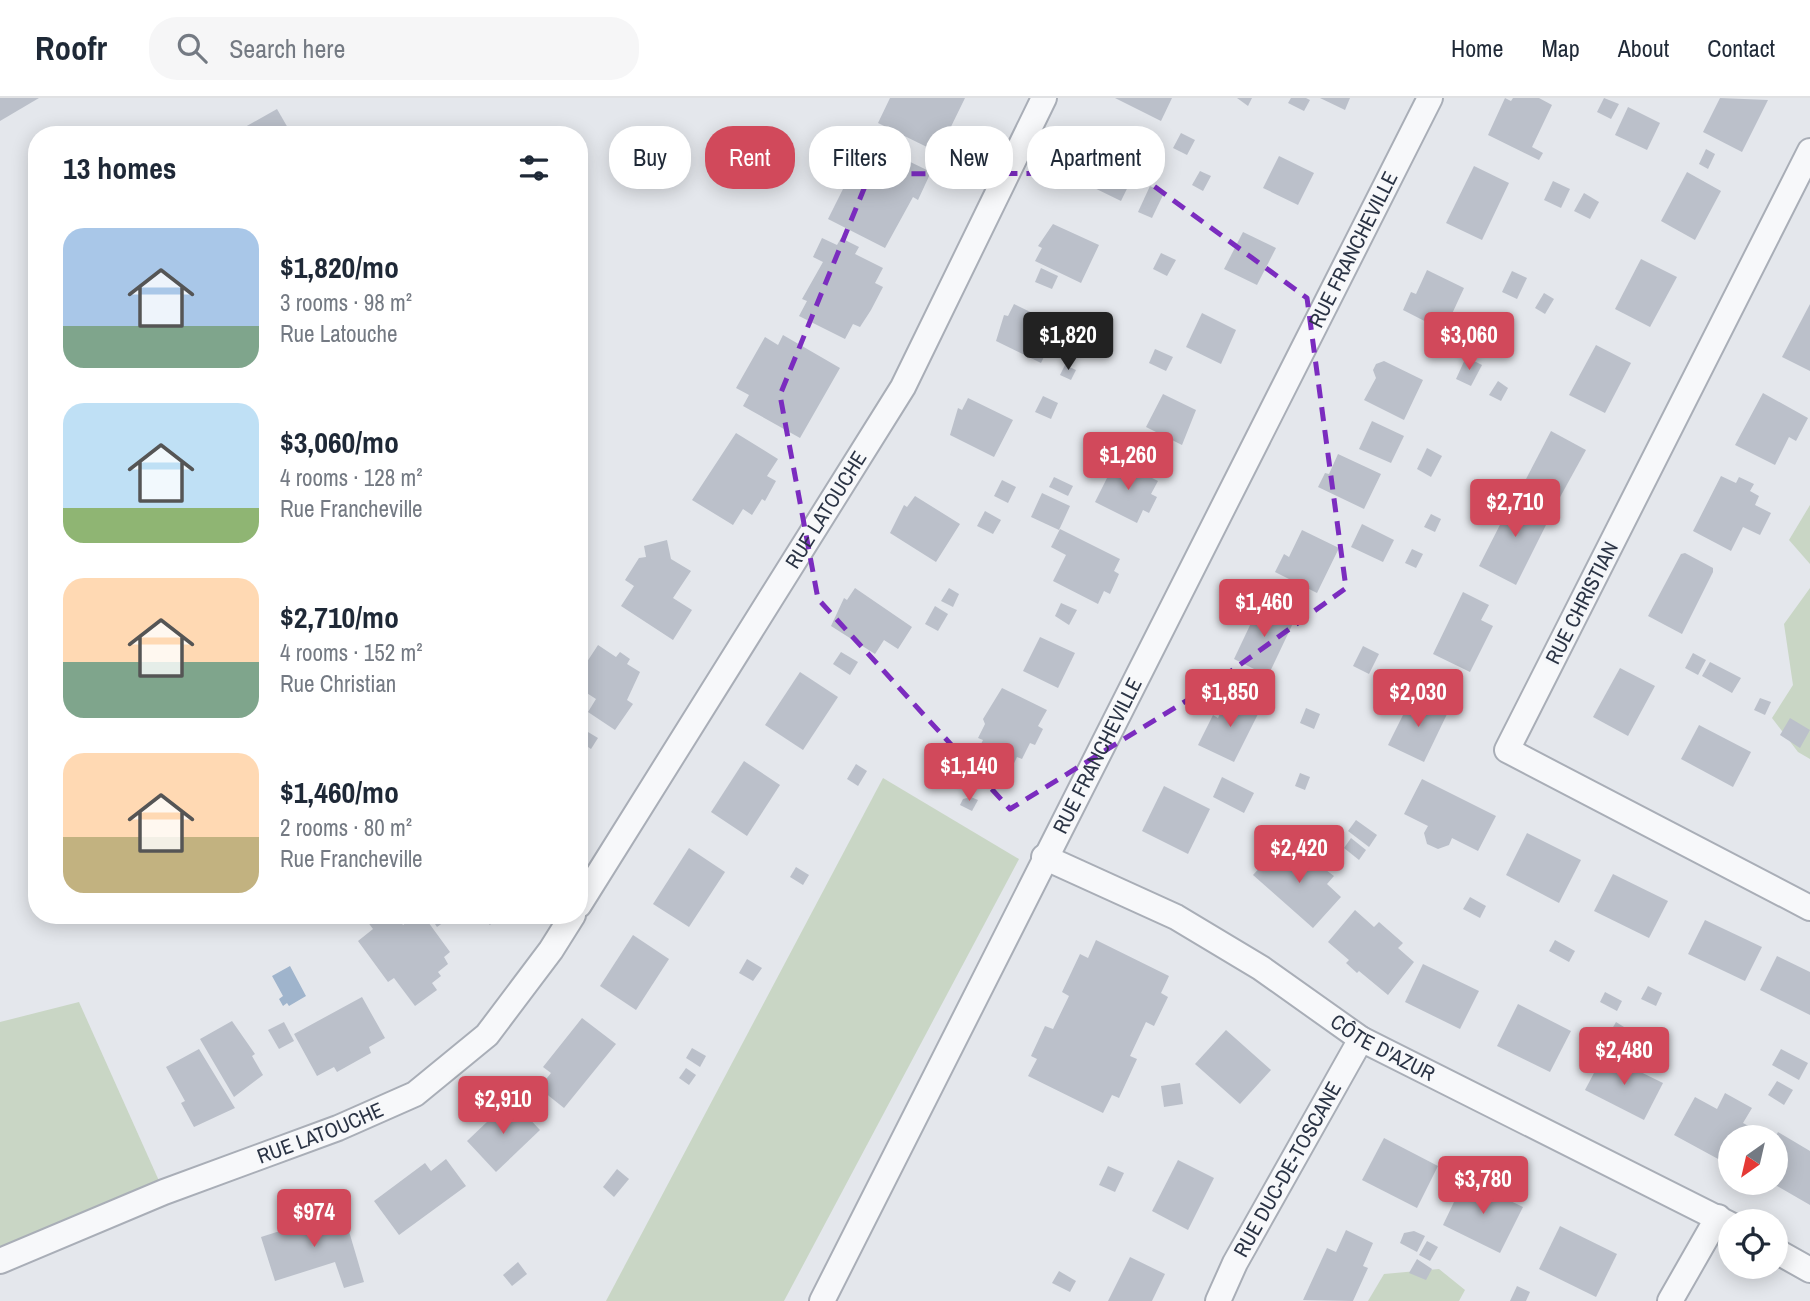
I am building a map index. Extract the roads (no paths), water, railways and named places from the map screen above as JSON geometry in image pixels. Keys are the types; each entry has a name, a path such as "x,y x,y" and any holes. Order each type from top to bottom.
{"street":[{"name":"RUE LATOUCHE","path":"588,891 903,387 1044,98"},
{"name":"RUE FRANCHEVILLE","path":"822,1301 1044,857 1430,98"},
{"name":"RUE CHRISTIAN","path":"1810,151 1507,750 1810,908"},
{"name":"CÔTE D'AZUR","path":"1044,857 1176,917 1261,968 1361,1039 1718,1218"},
{"name":"RUE LATOUCHE","path":"0,1261 164,1192 338,1128 415,1094 487,1035 567,924"},
{"name":"RUE DUC-DE-TOSCANE","path":"1218,1301 1235,1263 1361,1039"},
{"path":"1670,1301 1718,1230"},
{"path":"1788,1258 1810,1270"}],"water":[{"path":"290,966 306,996 289,1006 287,1003 283,1006 279,999 283,996 272,976"}]}
